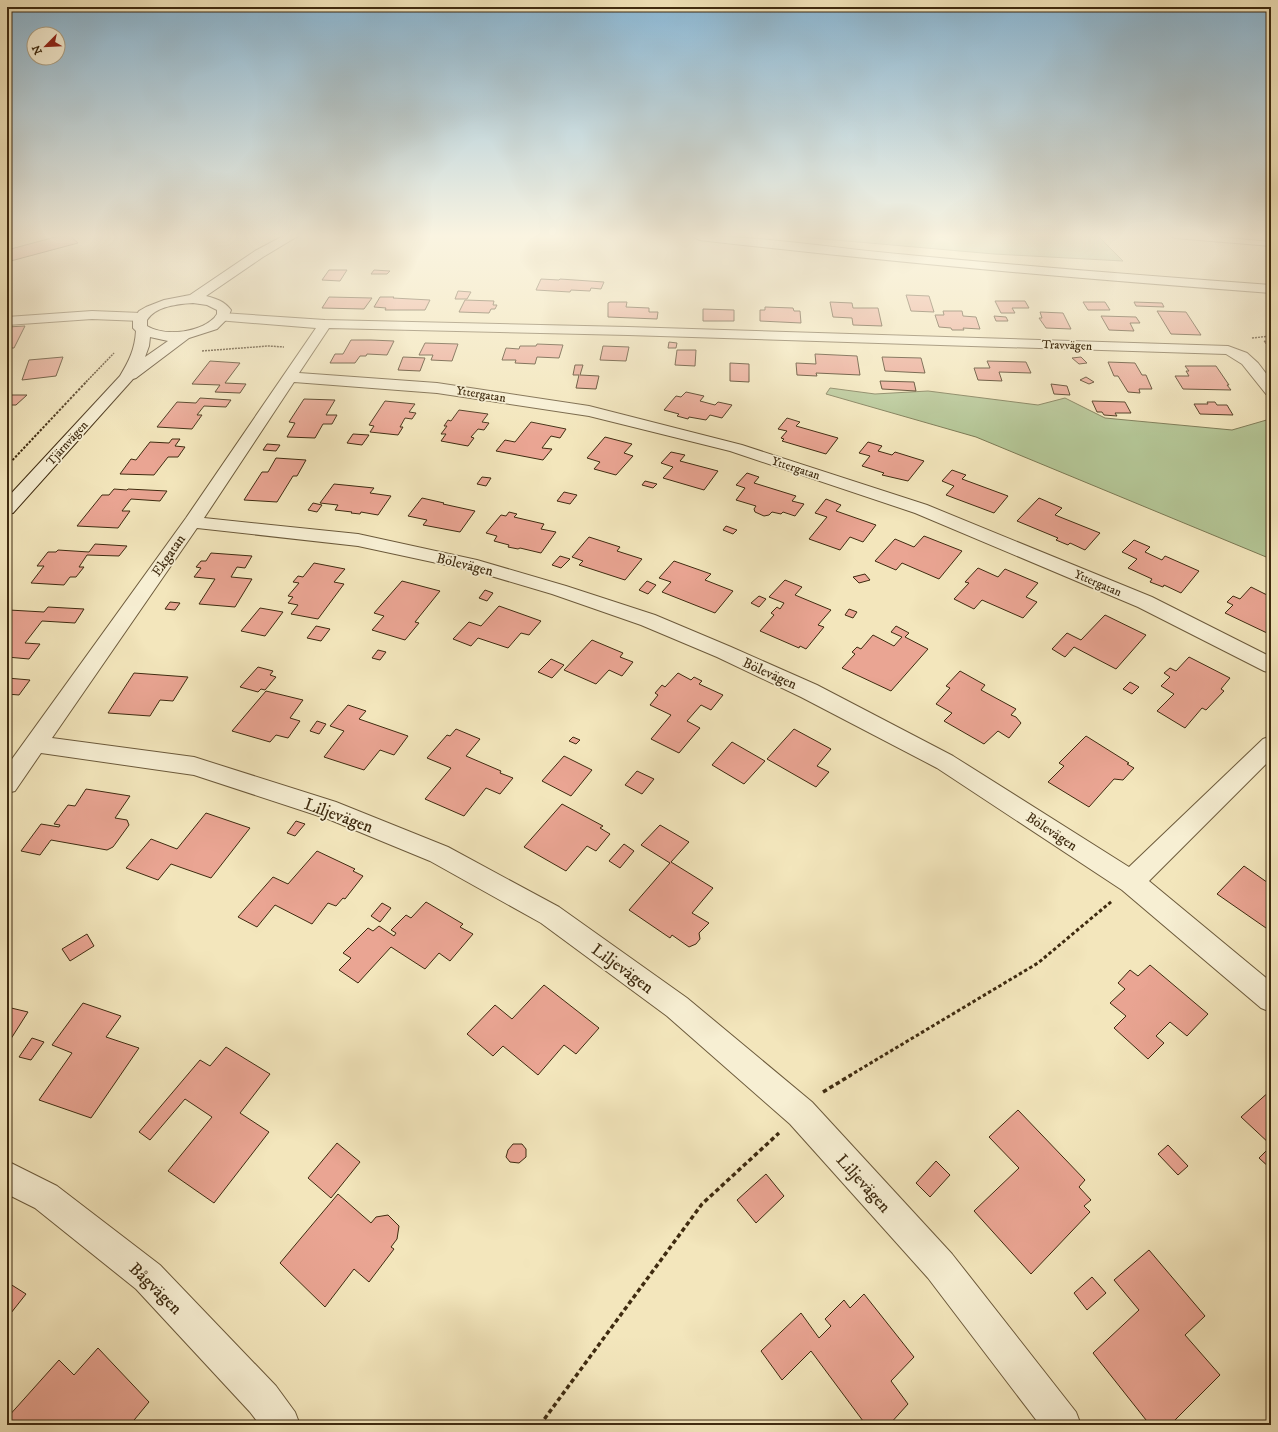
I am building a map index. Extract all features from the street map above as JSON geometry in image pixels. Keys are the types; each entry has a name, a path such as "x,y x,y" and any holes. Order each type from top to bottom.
{"street":[{"path":"142,324 149,311 168,303"},
{"path":"7,321 92,315 142,324 161,336 185,335 216,324 222,317 224,311 223,308 216,303"},
{"name":"Travvägen","path":"222,317 325,324 628,331 1228,350 1238,353 1255,369 1271,391"},
{"name":"Tjärnvägen","path":"126,378 140,352 142,324"},
{"name":"Ekgatan","path":"7,784 192,522 325,324"},
{"name":"Tjärnvägen","path":"7,509 126,378 185,335"},
{"name":"Yttergatan","path":"290,377 437,388 589,411 736,448 921,509 1145,602 1271,666"},
{"name":"Bölevägen","path":"192,522 358,540 477,566 559,590 648,620 724,652 809,691 945,762 1131,882 1271,1000"},
{"name":"Liljevägen","path":"35,744 194,766 336,812 439,854 550,915 677,1007 801,1113 940,1266 1063,1425"},
{"path":"1131,882 1271,745"},
{"name":"Bågvägen","path":"7,1177 46,1197 148,1277 263,1400 282,1425"}],"path":[{"path":"7,466 118,348"}],"green space":[{"path":"830,388 875,394 928,391 1038,405 1065,398 1105,418 1232,430 1270,419 1271,559 976,437 826,394"}],"building":[{"path":"325,303 368,303 364,309 322,308"},
{"path":"377,303 429,303 425,310 385,310 386,308 374,307"},
{"path":"464,303 494,303 493,305 497,305 495,309 491,309 489,313 459,312"},
{"path":"608,303 627,303 626,307 649,308 649,312 658,312 657,319 608,317"},
{"path":"830,303 852,303 853,308 878,308 882,326 853,325 852,318 833,317"},
{"path":"908,303 931,303 934,312 911,311"},
{"path":"996,303 1026,303 1029,308 1012,308 1015,313 1001,313"},
{"path":"1084,303 1106,303 1110,310 1088,310"},
{"path":"1134,303 1162,303 1164,307 1136,306"},
{"path":"765,307 793,308 794,311 800,311 801,323 760,321 760,310 765,310"},
{"path":"703,309 734,310 734,321 703,321"},
{"path":"943,311 962,311 963,316 976,317 980,329 963,328 964,330 952,330 951,328 939,327 935,315 944,315"},
{"path":"1157,311 1186,312 1201,335 1171,334"},
{"path":"1040,312 1063,313 1071,329 1046,328 1039,318 1042,318"},
{"path":"994,316 1006,317 1008,321 996,321"},
{"path":"1101,316 1136,317 1140,323 1130,323 1134,331 1109,330"},
{"path":"25,326 14,348 7,348 7,327"},
{"path":"351,340 394,341 387,355 367,354 366,356 360,356 355,363 330,363 335,354 343,354"},
{"path":"1264,341 1271,342 1271,355 1266,349 1270,349"},
{"path":"669,342 677,343 676,348 668,348"},
{"path":"425,343 458,344 452,361 431,360 433,355 419,355"},
{"path":"537,344 563,345 559,358 537,357 535,364 515,363 516,360 502,360 506,348 519,349 520,346 536,346"},
{"path":"603,346 629,347 626,361 600,360"},
{"path":"677,350 696,350 695,366 675,365"},
{"path":"815,354 857,356 860,375 816,373 817,376 797,375 796,363 816,364"},
{"path":"63,357 56,376 22,380 29,360"},
{"path":"403,357 425,358 420,371 398,370"},
{"path":"882,357 921,358 925,373 885,371"},
{"path":"1081,357 1087,363 1079,364 1072,358"},
{"path":"210,361 240,363 225,383 246,384 240,393 215,392 220,385 192,384"},
{"path":"987,361 1026,362 1031,373 999,372 1002,381 978,380 974,368 990,368"},
{"path":"1108,362 1135,363 1142,375 1146,375 1152,389 1139,389 1140,393 1128,392 1118,376 1114,376"},
{"path":"730,363 749,364 749,382 730,381"},
{"path":"575,365 583,365 580,375 599,376 596,389 576,388 579,375 573,375"},
{"path":"1185,366 1216,366 1231,390 1183,389 1175,376 1189,376 1186,371 1189,371"},
{"path":"1086,377 1094,382 1089,384 1080,380"},
{"path":"880,381 914,382 916,391 882,389"},
{"path":"1051,384 1067,386 1070,395 1054,394"},
{"path":"686,392 704,396 700,401 715,405 718,402 732,405 722,418 710,415 706,420 689,417 688,419 677,416 679,414 664,410 676,396 681,397"},
{"path":"10,395 27,395 16,405 9,405 7,407 7,397"},
{"path":"200,398 231,400 226,407 204,406 197,415 202,415 192,429 157,427 177,402 196,403"},
{"path":"304,399 335,400 326,415 337,415 332,424 323,424 315,438 287,437 295,423 289,422"},
{"path":"385,401 415,404 409,412 416,413 412,419 405,418 400,427 403,427 398,435 370,432 374,426 369,425"},
{"path":"1092,401 1125,402 1131,413 1115,413 1117,416 1104,415 1102,412 1097,412"},
{"path":"1207,402 1215,402 1217,405 1227,405 1233,415 1200,414 1194,404 1208,404"},
{"path":"459,410 488,414 482,422 489,423 484,430 478,429 471,437 474,438 468,446 441,441 446,434 441,434 447,426 444,426 448,420 451,421"},
{"path":"787,418 800,422 796,426 838,438 826,454 782,441 784,439 781,438 787,431 778,429"},
{"path":"531,422 566,429 560,438 551,436 542,448 552,449 543,460 496,451 505,440 515,442"},
{"path":"353,434 369,435 362,445 347,443"},
{"path":"605,437 632,444 624,453 633,456 616,475 594,469 600,462 587,458"},
{"path":"172,439 180,439 175,446 185,447 178,457 168,457 154,475 120,474 131,459 136,460 150,442 169,443"},
{"path":"868,442 882,446 878,451 892,455 895,452 924,461 908,481 882,475 884,473 862,466 870,456 859,453"},
{"path":"267,444 280,445 276,451 263,450"},
{"path":"671,452 685,455 680,461 718,471 704,490 663,478 673,467 661,463"},
{"path":"276,458 306,460 297,476 293,476 277,502 244,500 262,472 268,472"},
{"path":"952,470 966,475 962,479 1008,496 994,513 946,495 954,486 942,481"},
{"path":"747,473 759,477 754,483 796,496 792,501 804,504 795,516 783,512 781,514 772,512 769,515 764,516 755,512 754,509 756,506 736,500 745,488 736,485"},
{"path":"482,477 491,478 486,486 477,484"},
{"path":"645,481 657,484 653,488 642,485"},
{"path":"334,484 374,488 370,493 391,496 378,515 335,510 338,505 320,503"},
{"path":"114,489 167,491 160,501 131,499 122,511 130,511 118,528 77,526 102,495 109,495"},
{"path":"564,492 577,495 570,504 557,501"},
{"path":"422,498 475,511 460,532 423,525 427,520 408,516"},
{"path":"1039,498 1062,508 1055,515 1100,533 1085,550 1070,543 1068,545 1056,540 1058,538 1017,521"},
{"path":"826,499 841,505 836,511 876,525 863,542 850,537 840,550 809,539 827,517 815,513"},
{"path":"313,503 322,505 317,512 308,510"},
{"path":"509,512 517,514 514,517 544,524 541,529 556,532 541,553 508,547 509,545 494,541 497,536 486,533 501,515 506,516"},
{"path":"726,526 737,530 733,534 723,530"},
{"path":"924,536 962,551 939,579 902,563 896,570 875,561 895,539 914,547"},
{"path":"589,537 620,547 617,551 642,559 625,580 579,565 583,561 572,557"},
{"path":"1134,540 1150,547 1145,552 1162,560 1165,556 1199,571 1181,593 1164,585 1163,587 1150,582 1152,579 1128,568 1137,559 1122,552"},
{"path":"95,544 127,546 119,556 87,555 79,567 84,567 76,577 70,577 64,585 31,583 44,566 37,566 48,552 56,552 58,550 89,552"},
{"path":"211,553 252,556 245,568 237,567 231,577 252,579 235,607 199,604 215,579 194,577 201,568 196,567 201,561 206,561"},
{"path":"560,556 570,559 561,568 552,565"},
{"path":"674,561 711,574 705,580 733,591 715,613 662,592 671,582 659,578"},
{"path":"314,563 345,569 334,582 344,584 318,619 291,614 298,605 288,603 293,597 288,596 299,583 293,582 298,576 303,577"},
{"path":"978,568 998,577 1005,569 1038,583 1026,597 1037,602 1023,618 982,600 974,609 954,599 969,583 965,582"},
{"path":"865,574 870,580 859,583 853,577"},
{"path":"785,580 802,587 795,595 831,610 818,625 824,627 806,649 800,646 799,648 760,631 774,615 771,613 777,607 780,609 784,603 769,597"},
{"path":"402,581 440,591 415,622 419,623 405,640 372,630 384,616 374,613"},
{"path":"647,581 656,585 648,594 639,590"},
{"path":"1251,587 1271,597 1271,629 1267,633 1225,613 1233,605 1227,602 1233,596 1240,599"},
{"path":"485,590 493,593 487,601 479,598"},
{"path":"759,596 766,599 759,607 751,603"},
{"path":"170,602 180,603 175,610 165,609"},
{"path":"499,606 541,621 529,635 521,633 508,648 478,638 471,646 453,639 469,622 481,626"},
{"path":"48,607 84,609 75,623 42,621 25,643 40,644 29,659 7,657 7,613 9,610 44,612"},
{"path":"260,608 283,612 265,636 241,631"},
{"path":"849,609 857,612 853,618 845,615"},
{"path":"1105,615 1146,635 1116,669 1074,647 1065,657 1052,649 1067,633 1081,640"},
{"path":"316,626 330,629 321,641 307,638"},
{"path":"896,626 909,633 905,637 928,649 891,691 842,668 855,654 852,652 857,647 861,649 873,635 894,646 902,637 891,632"},
{"path":"592,640 623,653 620,657 633,662 622,676 609,670 596,684 564,670"},
{"path":"378,650 386,652 380,660 372,658"},
{"path":"1189,657 1230,678 1221,689 1224,691 1206,710 1202,708 1185,728 1157,711 1174,694 1161,686 1170,677 1164,673 1170,668 1176,671"},
{"path":"551,659 564,665 552,678 538,672"},
{"path":"258,667 273,671 270,675 276,677 265,690 261,689 258,692 240,687"},
{"path":"960,671 985,685 981,690 1016,709 1011,715 1016,717 1021,723 1009,738 998,731 984,744 944,721 952,713 936,704 950,688 946,686"},
{"path":"134,673 188,677 173,701 160,700 150,716 108,713"},
{"path":"678,673 691,680 694,677 702,681 699,684 723,695 711,710 701,705 687,721 700,728 679,753 651,739 671,715 650,705 658,695 655,693 662,685 665,687"},
{"path":"7,678 30,680 19,695 7,694"},
{"path":"1130,682 1139,687 1132,694 1123,689"},
{"path":"266,691 303,700 290,718 300,721 288,738 276,735 270,742 232,731"},
{"path":"348,705 366,711 359,719 408,736 394,755 380,750 364,770 324,757 344,731 330,726"},
{"path":"317,721 326,724 319,734 310,731"},
{"path":"456,729 480,739 466,756 501,771 500,773 513,778 500,794 486,788 464,816 425,799 451,768 427,758 447,735 450,736"},
{"path":"794,729 831,749 817,766 829,772 816,787 767,759"},
{"path":"1086,736 1129,763 1127,764 1134,768 1123,780 1114,779 1089,807 1048,782 1064,766 1059,763"},
{"path":"573,737 580,740 576,744 569,741"},
{"path":"732,742 765,761 744,784 712,765"},
{"path":"564,756 592,770 571,796 542,781"},
{"path":"637,771 654,779 642,794 625,785"},
{"path":"86,789 130,796 115,818 127,820 129,825 113,847 107,850 51,840 40,855 21,851 41,824 59,827 60,825 54,824 68,805 75,806"},
{"path":"562,804 603,826 600,828 610,834 596,851 587,846 566,871 524,847"},
{"path":"206,813 250,828 211,878 171,864 158,880 126,868 151,839 177,849"},
{"path":"296,821 305,824 295,836 287,833"},
{"path":"660,825 689,842 671,862 713,888 692,913 709,923 699,933 700,939 696,944 689,947 672,935 670,938 629,910 670,863 641,845"},
{"path":"624,844 634,851 620,868 609,861"},
{"path":"317,851 355,869 353,871 363,876 345,899 343,898 336,906 328,903 312,924 275,905 257,927 238,917 273,877 288,884"},
{"path":"1244,866 1271,885 1271,922 1266,928 1217,894"},
{"path":"426,902 463,924 460,927 473,934 450,961 439,953 425,969 391,947 358,983 339,970 351,958 343,953 368,928 373,931 379,926 394,936 396,933 391,930 406,915 411,918"},
{"path":"382,903 391,908 380,922 371,916"},
{"path":"87,934 94,946 70,961 62,949"},
{"path":"1150,965 1208,1014 1187,1036 1170,1022 1156,1036 1164,1043 1148,1059 1114,1028 1126,1016 1110,1003 1125,989 1118,983 1130,970 1138,976"},
{"path":"544,985 599,1028 576,1054 564,1045 538,1075 503,1046 493,1056 467,1034 495,1005 512,1019"},
{"path":"83,1003 121,1016 106,1037 139,1048 91,1118 39,1100 72,1053 52,1045"},
{"path":"7,1007 28,1012 7,1045"},
{"path":"32,1038 44,1042 31,1060 19,1057"},
{"path":"226,1047 270,1074 240,1113 269,1132 214,1203 168,1171 212,1117 185,1099 150,1140 139,1132 200,1060 210,1066"},
{"path":"1271,1090 1271,1145 1241,1117"},
{"path":"1018,1110 1085,1180 1079,1187 1091,1200 1084,1206 1090,1212 1031,1274 974,1211 1019,1168 989,1137"},
{"path":"337,1143 360,1162 331,1198 308,1178"},
{"path":"513,1144 522,1144 526,1149 526,1157 519,1163 510,1162 506,1157 508,1150"},
{"path":"1168,1145 1188,1166 1178,1175 1158,1154"},
{"path":"1271,1146 1271,1169 1259,1158"},
{"path":"936,1161 950,1175 930,1197 916,1183"},
{"path":"766,1174 784,1196 756,1223 737,1200"},
{"path":"338,1194 371,1223 376,1217 388,1215 399,1226 397,1239 391,1247 394,1249 369,1282 354,1269 325,1307 280,1263"},
{"path":"1149,1250 1205,1316 1185,1335 1220,1375 1170,1425 1150,1425 1093,1353 1139,1310 1114,1280"},
{"path":"1092,1277 1106,1293 1087,1310 1074,1293"},
{"path":"7,1282 26,1294 7,1318"},
{"path":"864,1294 914,1357 891,1381 908,1404 889,1425 866,1425 811,1351 782,1380 761,1351 801,1313 819,1338 831,1326 825,1319 844,1300 850,1308"},
{"path":"98,1348 149,1402 130,1425 7,1425 7,1418 59,1360 74,1375"}]}
